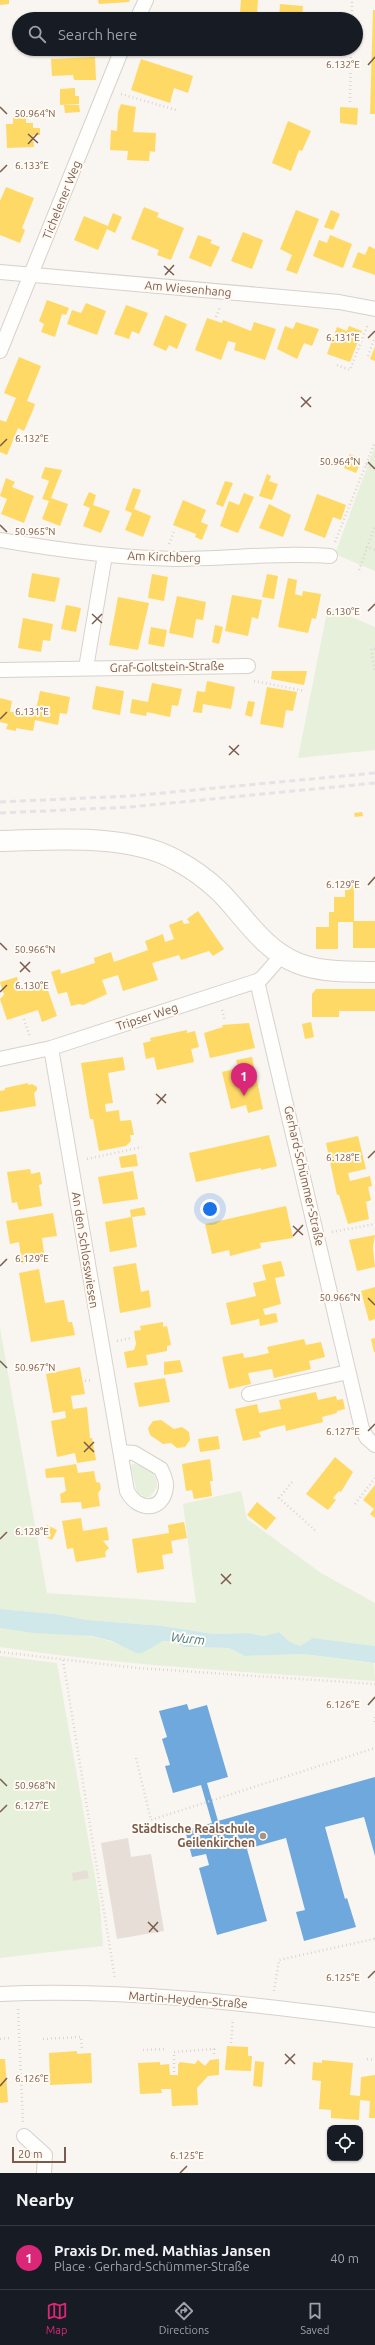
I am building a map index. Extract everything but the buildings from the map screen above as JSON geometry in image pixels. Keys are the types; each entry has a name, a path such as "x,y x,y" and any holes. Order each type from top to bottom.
{"main road":[{"path":"0,840 58,840 126,844 175,859 198,873 218,890 248,924 282,955 298,963 329,971 375,972"}],"street":[{"path":"140,12 146,0"},
{"name":"Tichelener Weg","path":"0,351 119,56"},
{"name":"Am Wiesenhang","path":"0,272 339,302 375,309"},
{"name":"Am Kirchberg","path":"0,540 105,554 174,559 307,554 330,556"},
{"path":"86,668 105,554"},
{"name":"Graf-Goltstein-Straße","path":"0,670 248,666"},
{"name":"Tripser Weg","path":"0,1059 51,1048 257,981 262,978 282,955"},
{"name":"Gerhard-Schümmer-Straße","path":"257,981 362,1429 367,1438 375,1445"},
{"name":"An den Schlosswiesen","path":"51,1048 100,1344 121,1452"},
{"path":"249,1394 348,1372"},
{"name":"Martin-Heyden-Straße","path":"0,1994 117,1994 195,1998 375,2020"},
{"path":"24,2136 45,2156 44,2173"}],"path":[{"path":"352,0 352,12"},
{"path":"350,102 351,56"},
{"path":"106,90 176,110"},
{"path":"337,365 350,370 375,309"},
{"path":"368,356 375,337"},
{"path":"330,556 375,442"},
{"path":"366,465 375,468"},
{"path":"359,570 366,547 375,526"},
{"path":"366,547 375,550"},
{"path":"375,649 371,649 375,672"},
{"path":"252,680 305,690"},
{"path":"70,1162 142,1147"},
{"path":"317,1236 375,1224"},
{"path":"355,1504 375,1478"},
{"path":"292,1482 279,1498 317,1532"},
{"path":"0,1652 137,1668 375,1684"},
{"path":"63,1660 117,1994"},
{"path":"375,1717 375,1724"},
{"path":"136,1758 151,1820 375,1748"},
{"path":"272,2008 280,1960 374,1939 375,1941"},
{"path":"16,1993 24,2136"},
{"path":"232,2043 234,2003"},
{"path":"43,2039 81,2037 82,2050"},
{"path":"0,2039 10,2038"},
{"path":"143,2050 164,2049"},
{"path":"174,2072 174,2052 214,2049 214,2056"},
{"path":"367,2059 375,2060"}],"green space":[{"path":"375,446 375,571 335,554"},
{"path":"328,607 375,627 375,750 298,758"},
{"path":"0,1328 47,1593 196,1603 183,1504 241,1491 247,1519 321,1573 375,1603 375,1646 313,1638 300,1646 290,1642 279,1632 264,1636 248,1633 214,1634 163,1626 88,1620 55,1614 0,1609"},
{"path":"132,1464 142,1466 153,1474 157,1482 157,1487 150,1497 145,1497 137,1492 131,1467"},
{"path":"0,1628 88,1636 121,1645 136,1653 163,1641 173,1641 184,1647 229,1648 245,1656 302,1654 374,1663 375,1681 140,1664 47,1654 0,1647"},
{"path":"0,1656 57,1663 100,1905 103,1946 0,1958"}],"water":[{"name":"Wurm","path":"0,1609 55,1614 88,1620 163,1626 214,1634 248,1633 264,1636 279,1632 290,1642 300,1646 313,1638 375,1646 375,1663 303,1654 245,1656 229,1648 184,1647 173,1641 163,1641 142,1653 136,1653 112,1641 92,1636 34,1633 0,1628"}],"railway":[{"path":"0,802 130,796 375,773"},
{"path":"0,813 130,807 375,783"}],"place":[{"name":"Praxis Dr. med. Mathias Jansen","path":"244,1096"},
{"name":"Städtische Realschule Geilenkirchen","path":"263,1836"}]}
